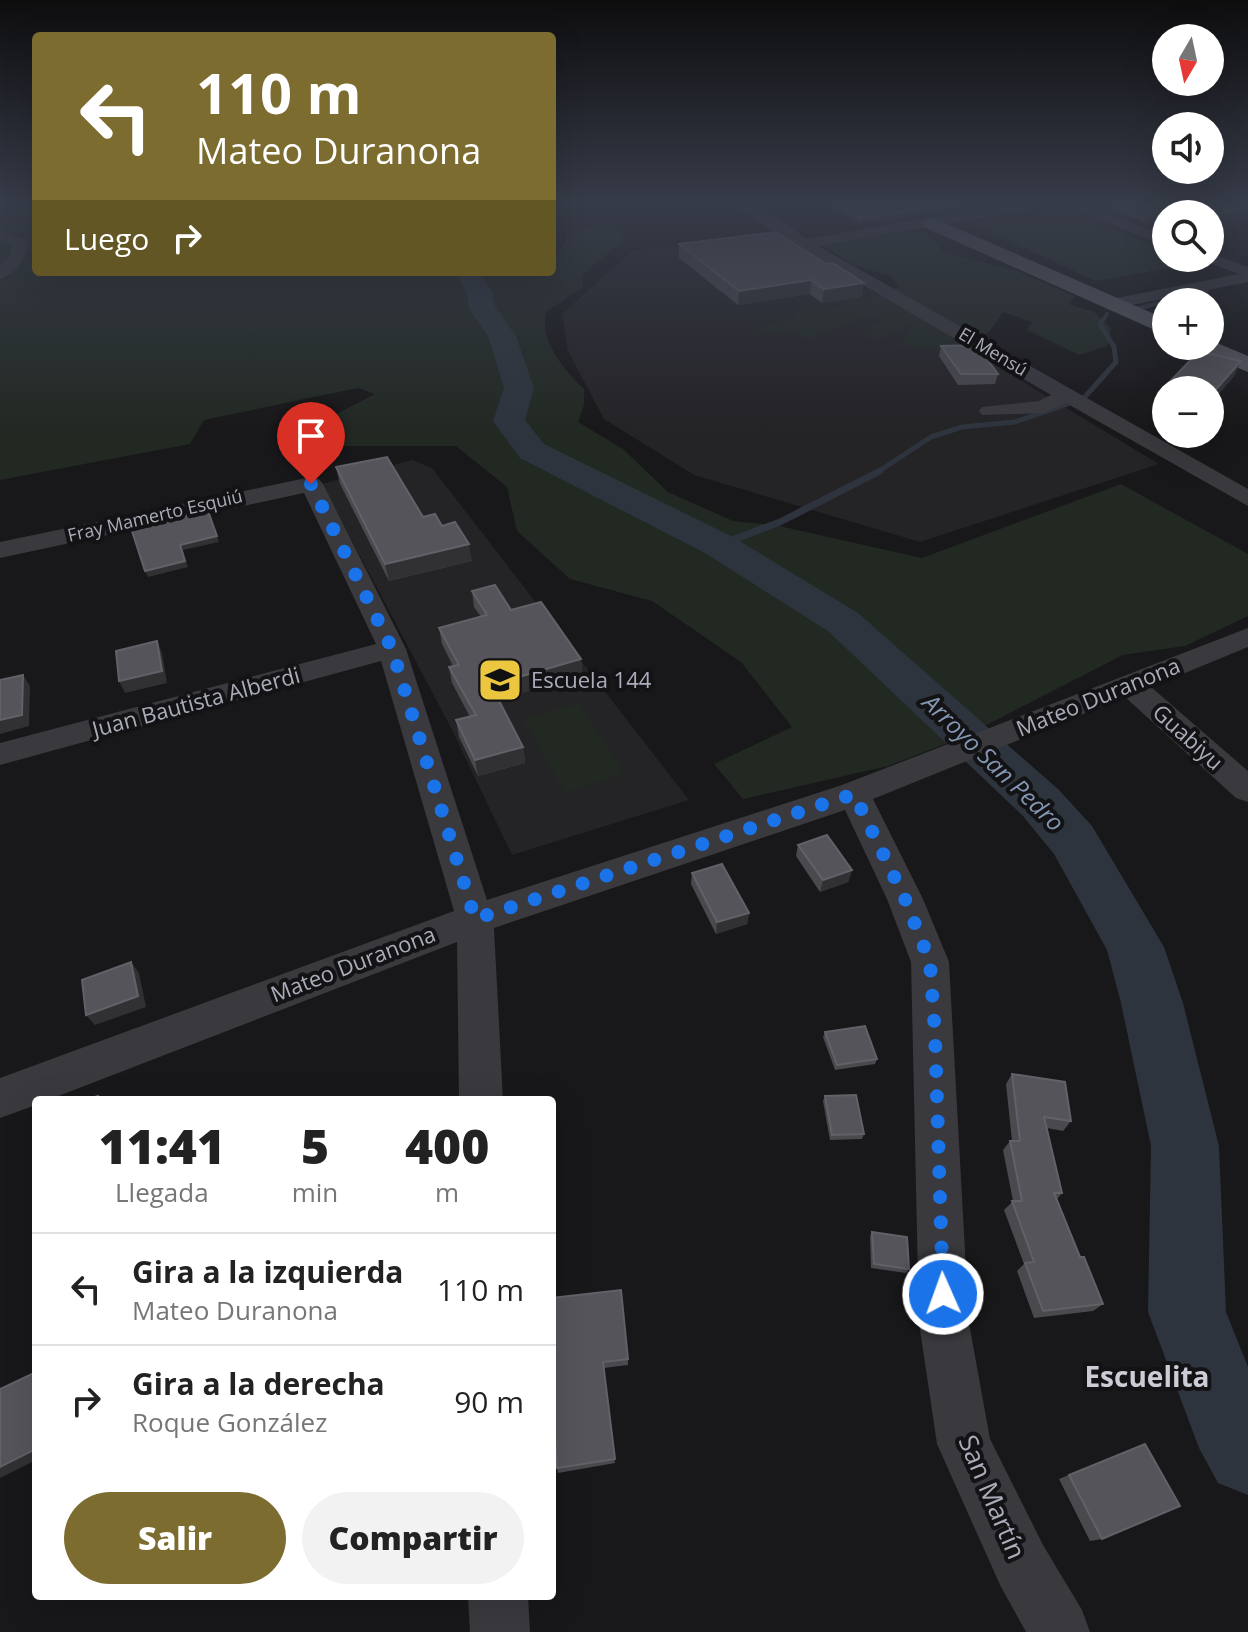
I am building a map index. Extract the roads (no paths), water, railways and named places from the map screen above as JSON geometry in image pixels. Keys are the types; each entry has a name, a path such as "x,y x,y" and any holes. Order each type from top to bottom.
{"main road":[{"path":"1059,280 1152,322"},
{"path":"1224,354 1248,365"}],"street":[{"name":"El Mensú","path":"866,280 1248,499"},
{"path":"1112,304 1220,280"},
{"path":"989,411 1044,407 1065,395"},
{"name":"Fray Mamerto Esquiú","path":"0,550 311,484 392,649"},
{"name":"Mateo Duranona","path":"0,1098 475,919 854,794 1248,637"},
{"path":"392,649 475,919 481,1096"},
{"name":"Juan Bautista Alberdi","path":"0,754 392,649"},
{"name":"Guabiyu","path":"1129,684 1248,790"},
{"name":"San Martín","path":"854,794 905,899 930,962 944,1323 964,1444 1022,1566 1060,1632"},
{"path":"498,1600 500,1632"}],"waterway":[{"name":"Arroyo San Pedro","path":"472,280 479,292 482,308 502,336 519,388 509,421 532,451 719,545 843,622 1041,803 1073,840 1135,947 1152,1003 1185,1146 1187,1312 1228,1419 1248,1453"},
{"path":"1135,309 1152,305"},
{"path":"1101,323 1107,314"},
{"path":"1083,399 1116,362 1114,347 1100,324 1102,321"},
{"path":"876,473 931,437 962,427 1015,422 1068,404"},
{"path":"719,545 780,522 880,471"}],"place":[{"name":"Escuela 144","path":"500,680"}],"district":[{"name":"Escuelita","path":"1147,1377"}]}
